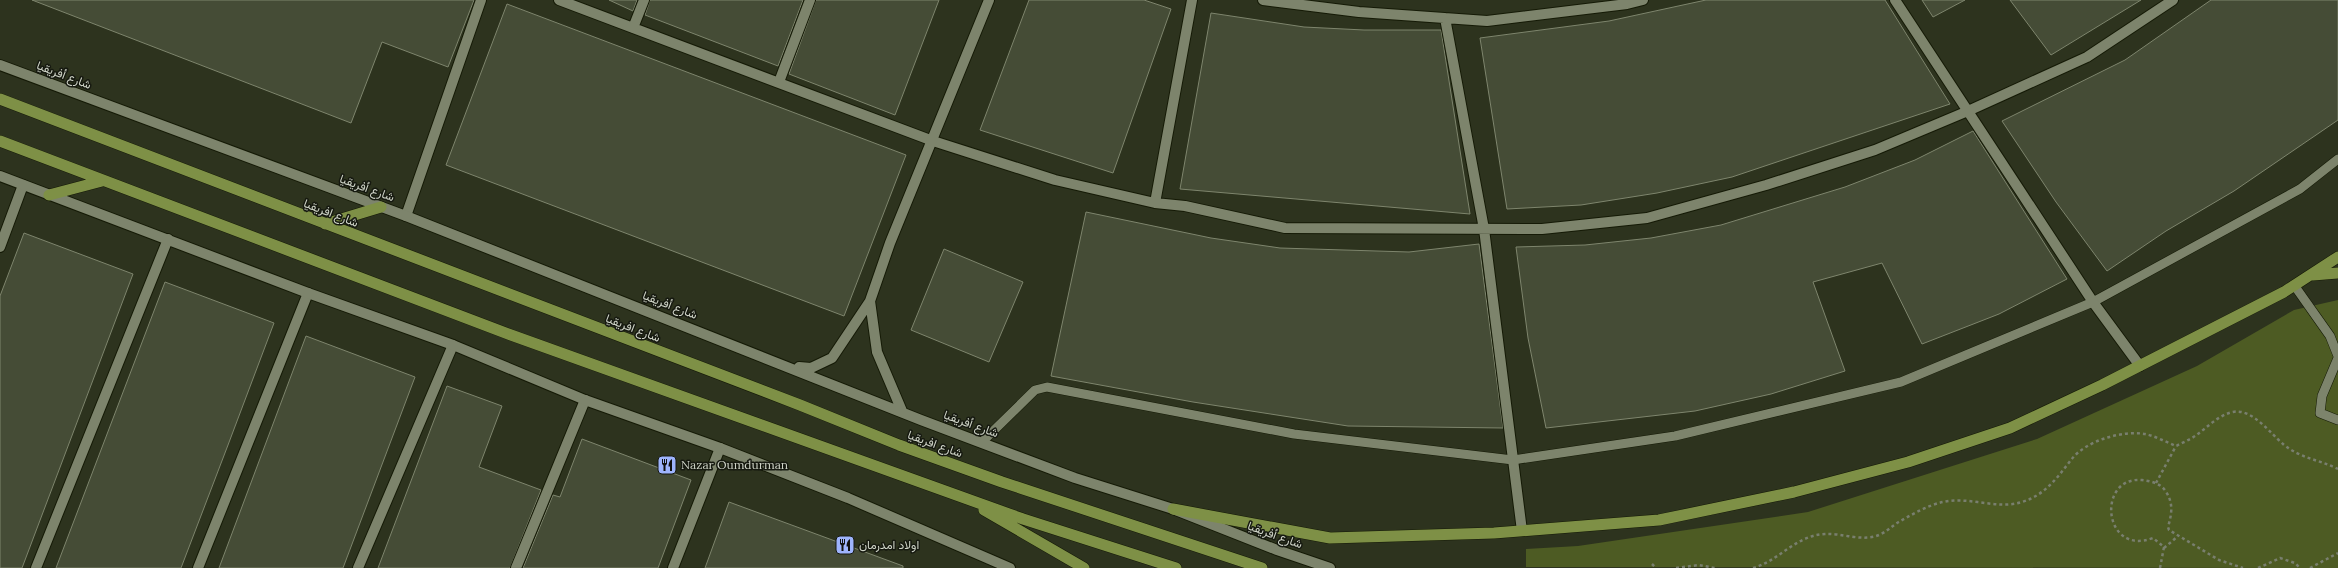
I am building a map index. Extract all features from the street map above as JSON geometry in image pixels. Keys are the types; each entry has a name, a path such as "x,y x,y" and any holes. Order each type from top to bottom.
{"highway":[{"name":"شارع افريقيا","path":"0,99 800,405 899,445 1262,568"},
{"path":"0,141 511,335 961,497 1176,568"},
{"path":"49,195 102,181"},
{"path":"325,224 381,207"},
{"path":"1173,509 1330,538 1522,531 1659,520 1794,492 1908,462 2010,428 2140,366 2294,286 2338,257"},
{"path":"2310,275 2338,273"},
{"path":"961,497 1084,568"}],"street":[{"path":"406,216 480,0"},
{"path":"559,0 933,141 1055,180 1155,203 1185,206 1285,228 1484,229 1542,229 1647,218 1766,185 1875,150 1968,111 2087,56 2173,0"},
{"path":"633,28 644,0"},
{"path":"778,82 810,0"},
{"path":"788,366 811,368 832,358 870,301 890,243 933,141 989,0"},
{"path":"1155,203 1192,0"},
{"path":"1263,0 1359,12 1487,21 1627,4 1643,0"},
{"path":"1894,0 2094,302 2140,366"},
{"path":"1445,18 1484,229 1522,531"},
{"name":"شارع أفريقيا","path":"0,65 406,216 1075,478 1173,509 1277,550 1330,568"},
{"path":"0,176 308,293 453,345 585,400 720,448 848,498 1010,568"},
{"path":"0,247 23,185"},
{"path":"36,568 168,239"},
{"path":"198,568 308,293"},
{"path":"870,301 877,352 902,411"},
{"path":"358,568 453,345"},
{"path":"516,568 585,400"},
{"path":"673,568 720,448"}],"lane":[{"path":"982,442 1035,390 1047,387 1294,434 1513,460 1675,436 1901,382 2094,302 2300,189 2338,158"},
{"path":"2294,286 2330,336 2338,357 2322,396 2320,413 2338,420"}],"path":[{"path":"2156,483 2176,446 2195,436 2217,419 2234,412 2248,413 2299,455 2310,460 2325,463 2338,469"},
{"path":"1753,568 1765,563 1805,538 1826,534 1845,536 1879,535 1898,523 1944,502 1971,501 2001,504 2020,503 2045,490 2062,474 2072,458 2094,442 2114,434 2144,434 2176,446"},
{"path":"2164,548 2153,538 2145,541 2131,540 2119,533 2112,521 2110,507 2115,494 2124,484 2138,479 2156,483 2163,488 2170,499 2172,514 2168,527 2177,537 2219,560 2243,568"},
{"path":"2160,568 2164,548 2177,537"},
{"path":"2310,568 2338,553"},
{"path":"2258,568 2280,558 2295,563 2300,568"},
{"path":"1652,564 1656,568"},
{"path":"1676,568 1700,565 1715,568"}],"green space":[{"path":"2338,300 2338,568 1526,567 1526,549 1578,546 1808,512 2037,439 2197,366 2294,310"}],"building":[{"path":"32,0 474,0 448,67 382,42 351,123"},
{"path":"609,0 637,0 633,11"},
{"path":"650,0 803,0 778,66 645,15"},
{"path":"816,0 939,0 895,115 789,74"},
{"path":"1029,0 1144,0 1171,9 1113,173 980,130"},
{"path":"1706,0 1885,0 1950,104 1732,177 1657,193 1581,205 1507,209 1480,38 1609,21"},
{"path":"1922,0 1965,0 1933,17"},
{"path":"2010,0 2141,0 2051,55"},
{"path":"2211,0 2338,0 2338,120 2234,191 2166,231 2107,271 2056,202 2002,121 2125,60"},
{"path":"507,4 906,155 844,316 446,165"},
{"path":"1211,13 1304,27 1364,30 1441,30 1470,214 1180,189"},
{"path":"1973,131 2067,279 1999,314 1922,344 1882,263 1813,282 1845,371 1771,394 1695,411 1546,428 1528,338 1516,247 1585,245 1651,238 1721,225 1845,187 1915,160"},
{"path":"1086,212 1211,238 1280,248 1409,252 1479,244 1503,428 1348,426 1193,402 1051,376"},
{"path":"24,233 133,274 22,568 0,568 0,296"},
{"path":"944,249 1023,282 989,362 911,330"},
{"path":"165,282 274,323 228,445 181,568 56,568"},
{"path":"306,336 415,377 343,568 219,568"},
{"path":"447,386 502,406 479,467 541,490 510,568 378,568"},
{"path":"582,439 691,480 658,568 523,568 553,495 560,497"},
{"path":"729,502 903,566 903,568 705,568"}],"place":[{"name":"Nazar Oumdurman","path":"667,465"},
{"name":"اولاد امدرمان","path":"845,545"}]}
